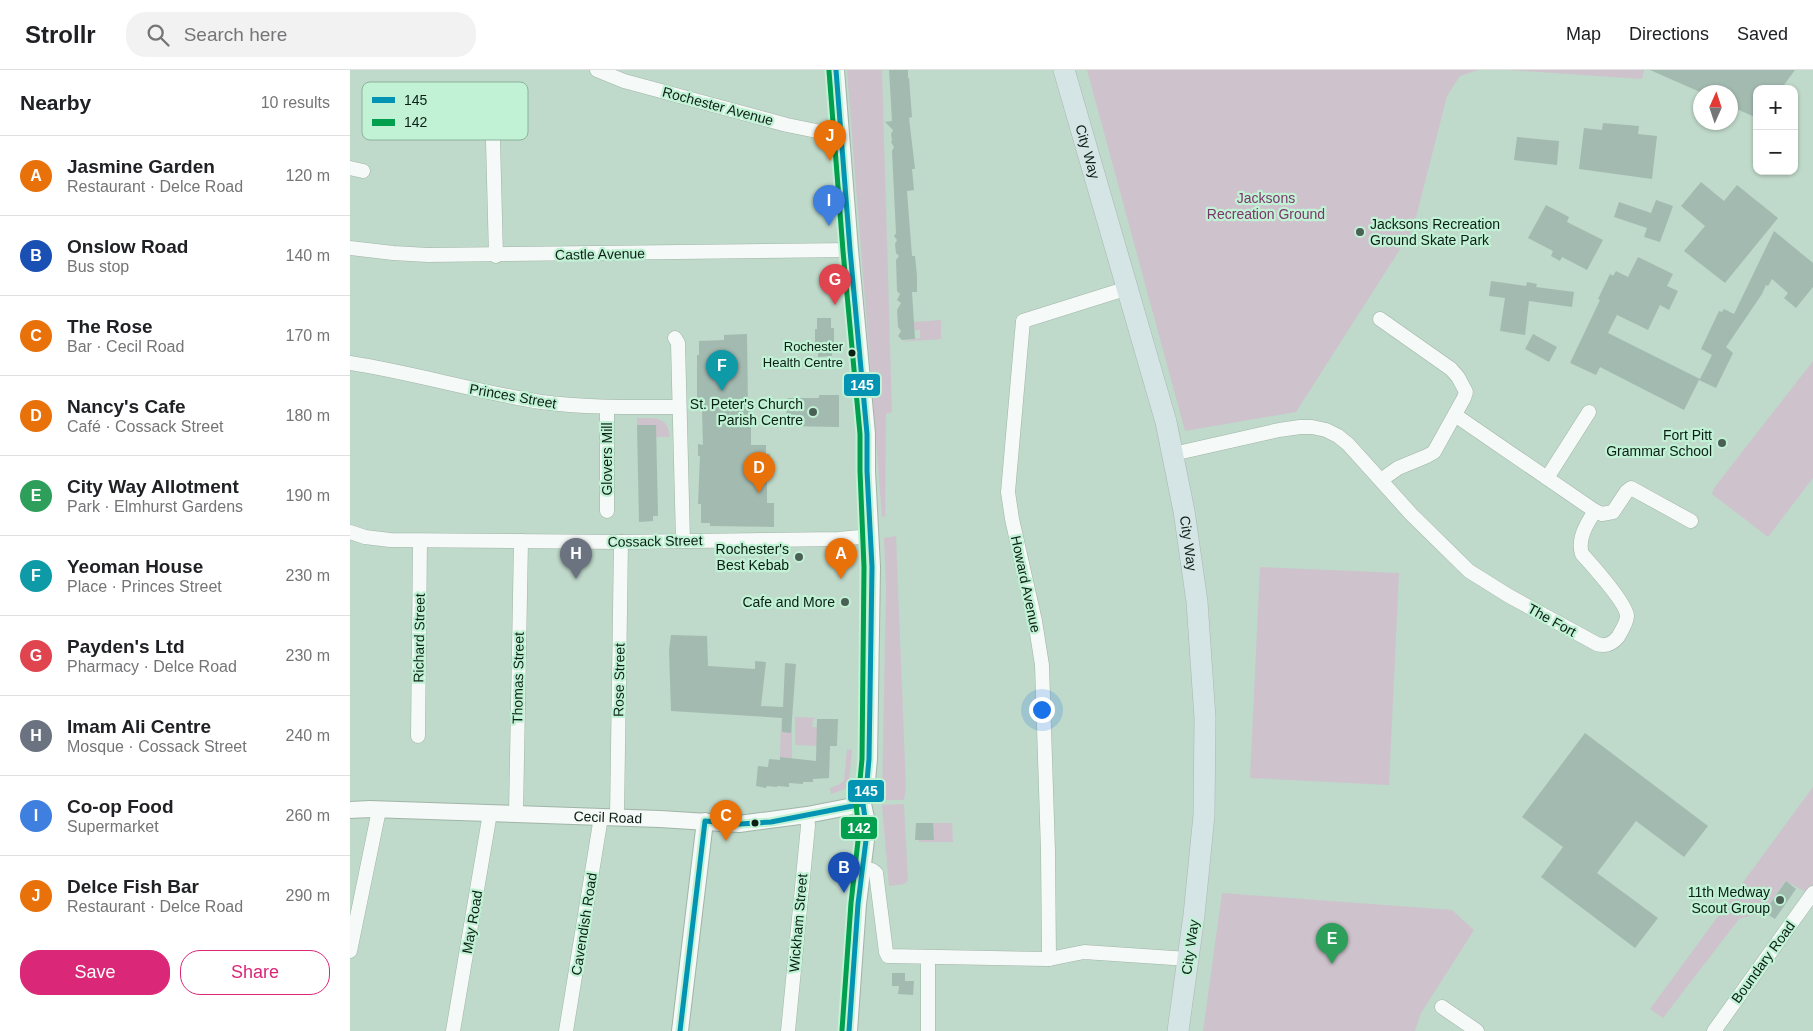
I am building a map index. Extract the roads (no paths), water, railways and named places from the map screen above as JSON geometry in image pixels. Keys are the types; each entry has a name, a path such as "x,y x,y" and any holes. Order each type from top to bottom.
{"main road":[{"name":"City Way","path":"1064,70 1164,414 1185,519 1195,583 1200,629 1205,718 1203,821 1198,884 1178,1031"}],"street":[{"name":"Rochester Avenue","path":"597,70 624,80 787,125 841,136"},
{"path":"836,70 867,434 866,472 872,567 870,737 867,782 863,804 867,825 848,1031"},
{"path":"493,141 496,256"},
{"name":"Castle Avenue","path":"350,248 405,254 496,256 850,250"},
{"name":"Howard Avenue","path":"1049,959 1048,851 1042,665 1035,621 1011,514 1008,492 1024,321 1128,288"},
{"path":"1380,319 1456,374 1466,393 1455,416 1432,453 1398,468 1381,480"},
{"path":"676,338 678,343 683,541"},
{"name":"Princes Street","path":"350,363 389,369 504,396 555,404 679,408"},
{"name":"Glovers Mill","path":"607,407 607,510"},
{"path":"1547,478 1589,412"},
{"path":"1455,416 1595,511 1603,514 1613,512 1631,488 1691,521"},
{"name":"The Fort","path":"1173,454 1279,430 1312,427 1326,430 1341,438 1472,574 1579,635 1604,646 1617,638 1627,616 1619,599 1581,552 1581,537 1595,511"},
{"name":"Cossack Street","path":"350,532 381,540 420,541 621,542 839,539 870,536"},
{"name":"Richard Street","path":"418,736 420,541"},
{"name":"Thomas Street","path":"516,814 520,541"},
{"name":"Rose Street","path":"609,817 621,542"},
{"name":"Cecil Road","path":"350,810 609,817 739,824 807,815 863,804"},
{"path":"350,952 379,810"},
{"name":"May Road","path":"453,1031 490,813"},
{"name":"Wickham Street","path":"788,1031 808,826 807,815"},
{"name":"Cavendish Road","path":"566,1031 609,817"},
{"path":"680,1031 706,821"},
{"path":"862,868 876,873 887,955 1049,959 1084,952 1188,959"},
{"name":"Boundary Road","path":"1714,1031 1813,893"},
{"path":"928,957 928,1031"},
{"path":"1442,1007 1477,1031"}],"place":[{"name":"Delce Fish Bar","path":"830,161"},
{"name":"Co-op Food","path":"829,226"},
{"name":"Jacksons Recreation Ground Skate Park","path":"1360,232"},
{"name":"Payden's Ltd","path":"835,305"},
{"name":"Rochester Health Centre","path":"852,353"},
{"name":"Yeoman House","path":"722,391"},
{"name":"St. Peter's Church Parish Centre","path":"813,412"},
{"name":"Fort Pitt Grammar School","path":"1722,443"},
{"name":"Nancy's Cafe","path":"759,493"},
{"name":"Rochester's Best Kebab","path":"799,557"},
{"name":"Imam Ali Centre","path":"576,579"},
{"name":"Jasmine Garden","path":"841,579"},
{"name":"Cafe and More","path":"845,602"},
{"name":"The Rose","path":"726,841"},
{"name":"Onslow Road","path":"844,893"},
{"name":"11th Medway Scout Group","path":"1780,900"},
{"name":"City Way Allotment","path":"1332,964"}],"park label":[{"name":"Jacksons Recreation Ground","path":"1266,206"}]}
